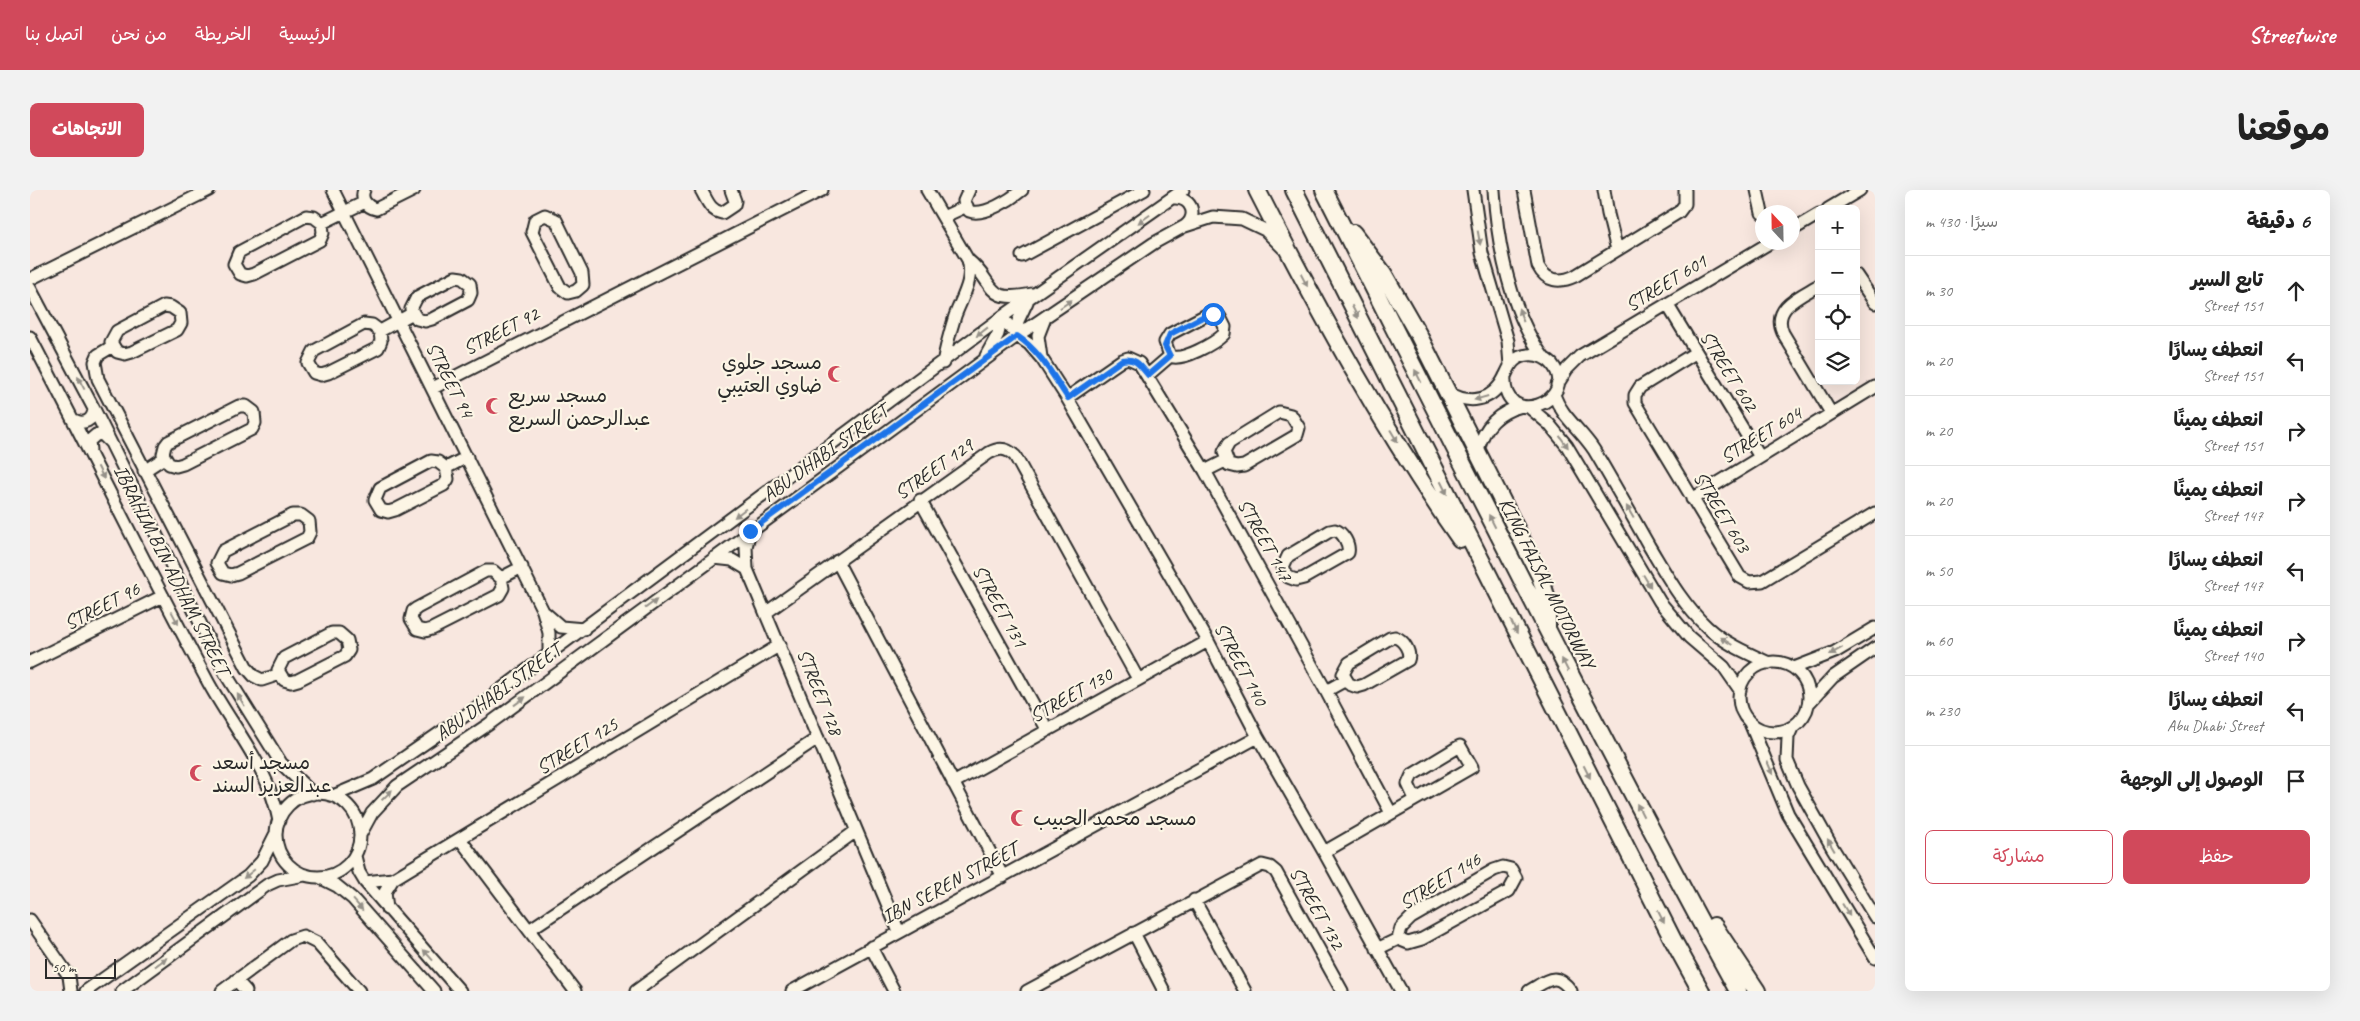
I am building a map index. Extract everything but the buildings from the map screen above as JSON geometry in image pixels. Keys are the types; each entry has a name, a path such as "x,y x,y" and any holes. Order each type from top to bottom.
{"highway":[{"path":"1257,190 1323,316 1380,414 1435,503 1492,584"},
{"path":"1294,190 1492,584 1673,940 1701,991"},
{"name":"KING FAISAL MOTORWAY","path":"1324,190 1547,631 1656,841 1738,991"},
{"path":"1337,215 1362,243 1383,273 1478,450 1540,576 1547,598 1547,631"},
{"path":"1656,841 1757,991"},
{"path":"1673,940 1691,991"}],"street":[{"path":"30,279 209,190"},
{"name":"STREET 94","path":"333,190 544,611 549,633 549,655"},
{"path":"322,223 344,212 364,196 368,206 376,209 414,190"},
{"path":"701,190 715,212 722,214 732,222"},
{"path":"731,190 735,201 732,222"},
{"name":"STREET 92","path":"433,388 587,308 732,222 822,190"},
{"path":"927,190 968,260 989,286 998,295 1011,298 1033,296"},
{"path":"969,190 964,197 967,206 972,212 985,211 1022,190"},
{"path":"1022,256 1144,190"},
{"path":"1473,190 1482,253 1508,341 1507,370 1504,385 1508,394 1514,401 1550,424 1567,446 1660,602 1689,637 1724,667 1740,690 1742,708 1788,814 1875,958"},
{"path":"1494,190 1498,234 1511,284 1528,332 1557,374 1556,390 1561,410 1592,448 1664,572 1684,601 1707,627 1718,636 1769,663"},
{"path":"1524,190 1538,266 1549,279 1560,281 1570,278 1679,212 1685,204 1685,190"},
{"path":"1604,190 1617,250"},
{"path":"1756,190 1760,205"},
{"path":"1835,205 1860,190"},
{"path":"1179,194 1191,208 1192,216 1184,226"},
{"name":"ABU DHABI STREET","path":"333,796 373,779 476,708 943,363 1002,317 1179,194"},
{"path":"943,217 967,206"},
{"path":"306,216 314,217 322,223 323,234 320,240 248,276 240,274 236,268 234,260 240,252 306,216"},
{"path":"550,216 556,220 582,273 583,285 576,291 568,292 560,287 532,232 533,225 540,217 550,216"},
{"path":"1800,225 1815,216"},
{"name":"ABU DHABI STREET","path":"360,835 372,813 392,790 489,724 1017,336 1154,243 1184,226 1213,217 1242,219 1265,230 1290,255"},
{"name":"STREET 601","path":"1556,390 1567,369 1580,356 1758,250"},
{"path":"943,363 950,332 970,281 968,260"},
{"name":"STREET 94","path":"455,277 462,278 470,284 471,293 468,300 432,319 420,320 413,313 412,306 417,297 455,277"},
{"path":"1860,281 1875,303"},
{"name":"IBRAHIM BIN ADHAM STREET","path":"30,288 94,409 225,672 281,763 313,794"},
{"path":"1815,288 1786,306 1781,313 1780,323 1783,333 1832,413"},
{"path":"576,291 587,308"},
{"path":"1017,336 1021,313 1033,296"},
{"name":"STREET 602","path":"1667,304 1760,457"},
{"name":"IBRAHIM BIN ADHAM STREET","path":"164,306 171,307 180,313 181,323 178,330 125,354 117,352 113,346 112,339 117,330 164,306"},
{"path":"380,331 413,313"},
{"path":"1208,314 1220,317 1225,330 1221,337 1186,356 1178,358 1170,356 1165,342 1170,334 1208,314"},
{"path":"980,364 994,342 1002,317"},
{"name":"STREET 140","path":"1002,317 1017,336 1029,344 1042,359 1068,398 1208,641 1258,737 1400,991"},
{"name":"STREET 140","path":"1042,359 1038,336 1045,318"},
{"path":"364,324 372,325 380,331 381,342 378,348 321,375 314,373 310,367 308,360 314,352 364,324"},
{"name":"IBRAHIM BIN ADHAM STREET","path":"30,337 208,682 244,739 269,786 278,820"},
{"name":"IBRAHIM BIN ADHAM STREET","path":"113,346 98,355 96,372 144,470 247,668 254,676 262,680 280,674"},
{"name":"STREET 603","path":"1696,353 1640,387 1634,399 1637,407 1740,577 1753,583 1762,581 1875,513"},
{"path":"1448,392 1462,399 1484,398 1500,386 1507,370 1515,359 1529,354 1547,360"},
{"path":"1148,375 1170,356"},
{"name":"STREET 601","path":"1547,360 1580,356"},
{"name":"STREET 147","path":"1068,398 1122,360 1128,358 1135,360 1148,375 1206,471 1390,813"},
{"name":"STREET 604","path":"1692,499 1875,387"},
{"path":"1478,450 1480,439 1492,421 1511,409 1539,406 1547,402 1556,390"},
{"path":"238,406 246,406 254,412 256,423 252,429 176,466 169,464 164,458 163,450 168,442 238,406"},
{"path":"74,420 78,422 88,421 92,418 94,409"},
{"path":"1279,412 1289,413 1299,428 1294,438 1244,466 1232,466 1227,460 1224,452 1229,443 1279,412"},
{"path":"90,453 89,441 96,435 102,434 111,444"},
{"name":"STREET 129","path":"767,612 920,500 994,450 1006,449 1015,456 1138,679"},
{"path":"446,468 467,457"},
{"name":"IBRAHIM BIN ADHAM STREET","path":"144,470 164,458"},
{"path":"1206,471 1227,460"},
{"path":"431,462 438,462 446,468 448,478 444,485 388,512 380,510 376,504 375,497 380,488 431,462"},
{"name":"STREET 131","path":"920,500 1047,729"},
{"name":"IBRAHIM BIN ADHAM STREET","path":"147,516 164,508"},
{"path":"293,515 300,515 308,521 310,527 309,536 298,543 238,573 226,574 219,567 218,560 223,551 293,515"},
{"name":"STREET 128","path":"750,531 746,547 747,569 767,612 899,932"},
{"path":"1330,531 1339,531 1349,546 1345,556 1304,578 1291,579 1286,573 1283,564 1288,556 1330,531"},
{"name":"IBRAHIM BIN ADHAM STREET","path":"160,543 178,535"},
{"path":"714,558 732,560 747,569"},
{"path":"837,561 1003,876"},
{"name":"IBRAHIM BIN ADHAM STREET","path":"199,577 219,567"},
{"path":"501,578 522,567"},
{"path":"486,571 493,571 501,578 503,583 501,592 491,599 425,631 417,629 413,624 411,616 417,608 486,571"},
{"path":"1266,582 1286,573"},
{"name":"STREET 96","path":"30,662 163,596"},
{"name":"STREET 94","path":"544,611 561,627 584,629"},
{"path":"1794,668 1835,652 1875,628"},
{"name":"IBRAHIM BIN ADHAM STREET","path":"336,633 344,636 347,640 349,650 346,656 292,682 284,680 280,674 278,667 284,658 324,637 336,633"},
{"path":"1390,638 1402,640 1409,653 1408,660 1405,663 1364,685 1352,686 1346,680 1343,671 1349,663 1390,638"},
{"name":"STREET 130","path":"953,783 1208,641"},
{"name":"STREET 125","path":"365,882 393,878 780,645"},
{"path":"1875,648 1834,676 1809,703 1803,717 1792,728 1788,736 1788,760 1798,786 1832,848 1875,917"},
{"path":"1740,690 1750,672 1769,663 1782,663 1794,668 1807,684 1809,703"},
{"path":"1326,691 1346,680"},
{"path":"476,708 474,713 479,722 489,724"},
{"path":"1750,723 1770,732 1781,732 1792,728"},
{"path":"244,739 249,742 256,740 260,730"},
{"name":"IBN SEREN STREET","path":"792,991 1258,737"},
{"path":"529,930 818,738"},
{"path":"1324,852 1472,766 1460,746 1412,774 1408,784 1415,799"},
{"path":"30,920 69,976 89,988 248,876 262,861 275,834 278,820 292,802 313,794 333,796 344,802 353,811 358,822 360,835 355,856 359,872 365,882 460,991"},
{"path":"636,991 856,831"},
{"path":"275,834 278,847 284,859 293,869 306,875 319,877 337,886 353,899 434,991"},
{"path":"460,839 575,991"},
{"path":"319,877 331,875 342,869 355,856"},
{"name":"STREET 132","path":"1031,990 1258,866 1270,867 1276,872 1342,991"},
{"name":"STREET 146","path":"1376,949 1398,939 1408,942 1422,940 1509,891 1516,878 1511,869 1503,867 1494,870 1411,918 1401,928 1398,939"},
{"path":"122,991 267,885 278,880 306,875"},
{"path":"387,909 386,892 393,878"},
{"path":"1194,900 1245,991"},
{"path":"1134,933 1164,991"},
{"path":"222,991 291,940 303,936 317,943 359,991"},
{"path":"871,947 894,991"},
{"path":"69,976 71,991"},
{"path":"1528,991 1548,980 1558,978 1564,981 1571,991"},
{"path":"236,980 246,991"}],"place":[{"name":"مسجد جلوي ضاوي العتيبي","path":"836,374"},
{"name":"مسجد سريع عبدالرحمن السريع","path":"494,406"},
{"name":"مسجد أسعد عبدالعزيز السند","path":"198,773"},
{"name":"مسجد محمد الحبيب","path":"1019,818"}],"route":[{"path":"750,531 1017,336 1034,349 1068,398 1122,360 1128,358 1139,363 1148,375 1170,356 1165,342 1170,334 1208,314 1213,314"}]}
